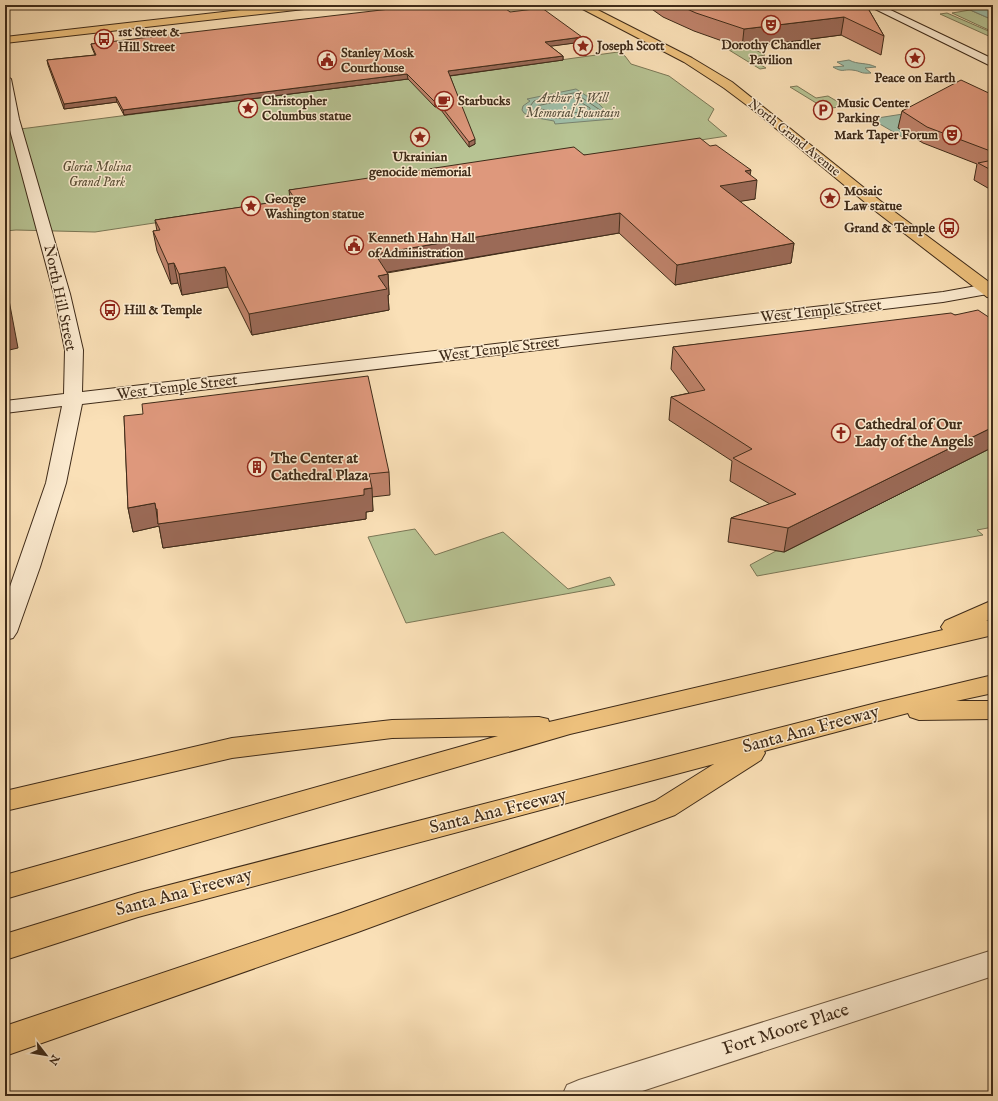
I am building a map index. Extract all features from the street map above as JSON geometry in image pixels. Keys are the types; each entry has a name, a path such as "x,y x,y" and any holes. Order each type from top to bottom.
{"main road":[{"path":"5,40 281,7 314,5"},
{"name":"North Grand Avenue","path":"580,5 659,45 724,82 760,109 883,210 991,290"},
{"path":"872,5 993,63"},
{"name":"North Hill Street","path":"5,79 13,119 62,294 74,350 73,400 56,483 30,567 5,632"},
{"name":"West Temple Street","path":"5,407 943,298 991,290"},
{"path":"921,642 993,608"},
{"path":"5,887 570,725 921,642 993,628"},
{"name":"Santa Ana Freeway","path":"5,947 138,904 770,741 880,711 993,684"},
{"path":"880,711 993,710"},
{"path":"5,801 232,748 392,729 570,725"},
{"path":"5,1041 347,923 665,808 770,741"},
{"name":"Fort Moore Place","path":"579,1096 993,963"}],"green space":[{"path":"970,10 993,20 993,32 952,13"},
{"path":"947,13 993,33 993,38 940,14"},
{"path":"750,47 765,55 749,58 766,68 760,69 729,50"},
{"name":"Gloria Molina Grand Park","path":"618,52 625,56 631,64 669,76 714,109 708,120 727,136 95,232 5,231 5,131 414,78 416,80"},
{"path":"797,86 816,98 828,96 845,106 826,109 790,87"},
{"path":"993,447 993,527 977,530 983,535 757,576 750,565 776,551 784,552"},
{"path":"415,529 435,555 503,532 568,589 610,577 615,585 406,623 368,537"}],"water":[{"path":"959,5 993,5 993,20"},
{"name":"Peace on Earth","path":"849,60 876,67 865,68 871,73 862,73 852,70 836,69 833,67 844,66 837,62"},
{"name":"Arthur J. Will Memorial Fountain","path":"576,89 599,104 613,119 555,124 554,121 532,117 524,113 522,110 523,106 530,101 527,99"},
{"path":"986,101 910,133 913,137 904,138 871,119"}],"building":[{"name":"Stanley Mosk Courthouse","path":"424,5 501,5 510,12 542,8 582,37 545,42 563,56 448,71 475,139 469,142 437,101 435,102 407,74 123,110 116,97 64,104 47,60 96,55 91,44"},
{"path":"678,5 866,5 884,36 844,17 744,29 696,13"},
{"path":"961,80 993,95 993,152 927,127 902,111"},
{"name":"Kenneth Hahn Hall of Administration","path":"700,138 710,146 716,145 751,170 745,171 757,180 720,186 794,243 677,265 620,213 375,254 388,274 378,276 387,289 249,314 225,267 179,274 174,263 168,264 153,231 160,230 155,220 295,199 289,190 574,147 584,155"},
{"path":"993,160 993,171 978,163"},
{"path":"5,291 8,308 5,309"},
{"name":"Cathedral of Our Lady of the Angels","path":"978,310 993,320 993,427 788,528 731,518 796,494 733,458 752,449 671,397 705,390 673,347 951,313 955,315"},
{"name":"The Center at Cathedral Plaza","path":"368,376 389,472 369,474 372,488 364,489 364,495 158,524 155,503 128,508 124,416 143,414 142,404"}],"place":[{"name":"Dorothy Chandler Pavilion","path":"771,25"},
{"name":"1st Street & Hill Street","path":"104,39"},
{"name":"Joseph Scott","path":"583,46"},
{"name":"Peace on Earth","path":"915,58"},
{"name":"Stanley Mosk Courthouse","path":"327,60"},
{"name":"Starbucks","path":"444,101"},
{"name":"Christopher Columbus statue","path":"248,108"},
{"name":"Music Center Parking","path":"823,110"},
{"name":"Mark Taper Forum","path":"952,135"},
{"name":"Ukrainian genocide memorial","path":"420,137"},
{"name":"Mosaic Law statue","path":"830,198"},
{"name":"George Washington statue","path":"251,206"},
{"name":"Grand & Temple","path":"949,228"},
{"name":"Kenneth Hahn Hall of Administration","path":"354,245"},
{"name":"Hill & Temple","path":"110,310"},
{"name":"Cathedral of Our Lady of the Angels","path":"841,433"},
{"name":"The Center at Cathedral Plaza","path":"257,467"}]}
